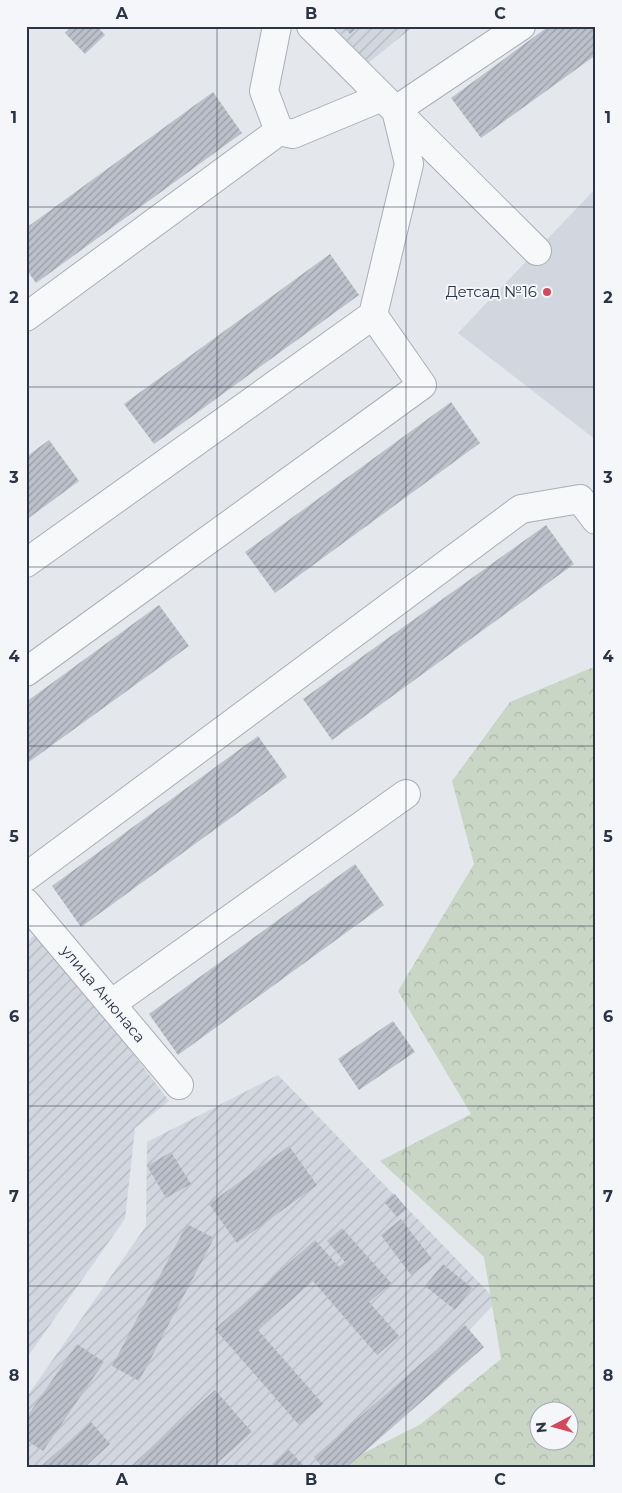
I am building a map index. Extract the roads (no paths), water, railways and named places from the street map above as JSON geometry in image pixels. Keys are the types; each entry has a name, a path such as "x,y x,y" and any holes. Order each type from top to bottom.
{"street":[{"path":"276,26 264,91 279,131"},
{"path":"311,26 537,250"},
{"path":"26,317 279,131 293,134 389,104 521,26"},
{"path":"26,563 373,315 409,164 389,104"},
{"path":"26,672 422,385 373,315"},
{"path":"26,877 520,509 580,499 596,520"},
{"path":"111,1004 406,794"},
{"name":"улица Анюнаса","path":"26,903 179,1085"}],"place":[{"name":"Детсад №16","path":"547,292"}]}
